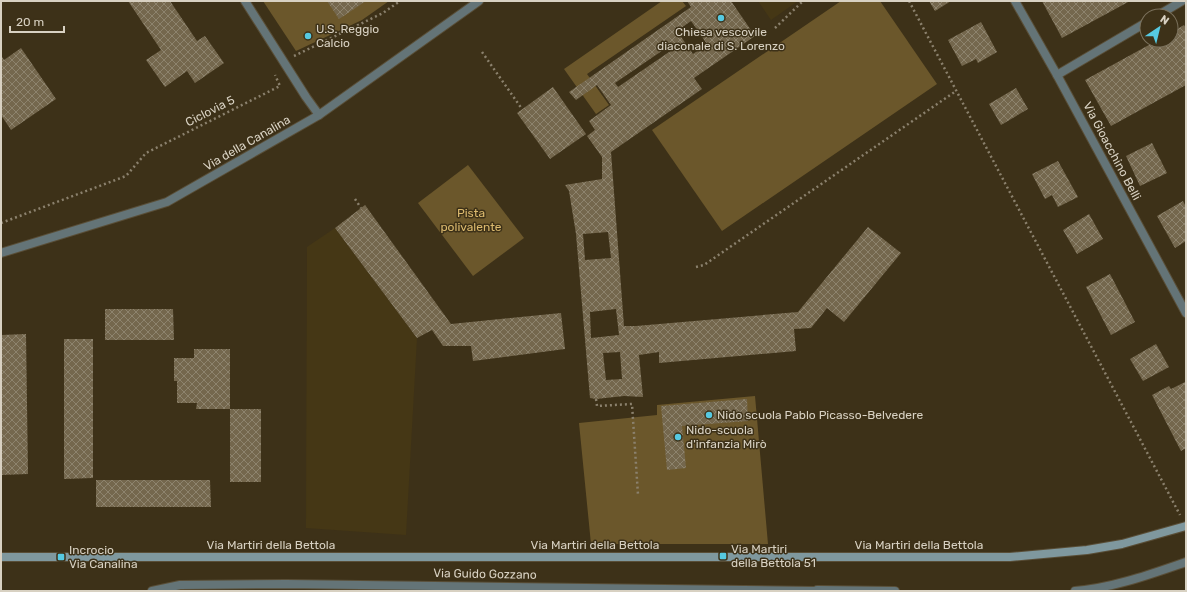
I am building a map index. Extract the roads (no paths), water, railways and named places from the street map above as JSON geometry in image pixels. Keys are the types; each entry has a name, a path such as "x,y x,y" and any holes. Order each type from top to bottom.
{"main road":[{"name":"Via Martiri della Bettola","path":"1,557 1010,556 1048,554 1101,548 1122,544 1186,526"}],"street":[{"path":"245,1 319,115"},
{"name":"Via della Canalina","path":"1,253 167,202 319,115 479,1"},
{"name":"Via Gioacchino Belli","path":"1015,1 1057,75 1186,313"},
{"path":"1170,8 1182,1"},
{"path":"1057,75 1139,27"},
{"path":"1075,591 1108,586 1155,573 1186,562"},
{"name":"Via Guido Gozzano","path":"152,591 180,585 294,584 462,588 895,591"}],"place":[{"name":"Chiesa vescovile diaconale di S. Lorenzo","path":"721,18"},
{"name":"U.S. Reggio Calcio","path":"308,36"},
{"name":"Nido scuola Pablo Picasso-Belvedere","path":"709,415"},
{"name":"Nido-scuola d'infanzia Mirò","path":"678,437"},
{"name":"Via Martiri della Bettola 51","path":"723,556"},
{"name":"Incrocio Via Canalina","path":"61,557"}],"park label":[{"name":"Pista polivalente","path":"471,220"}]}
